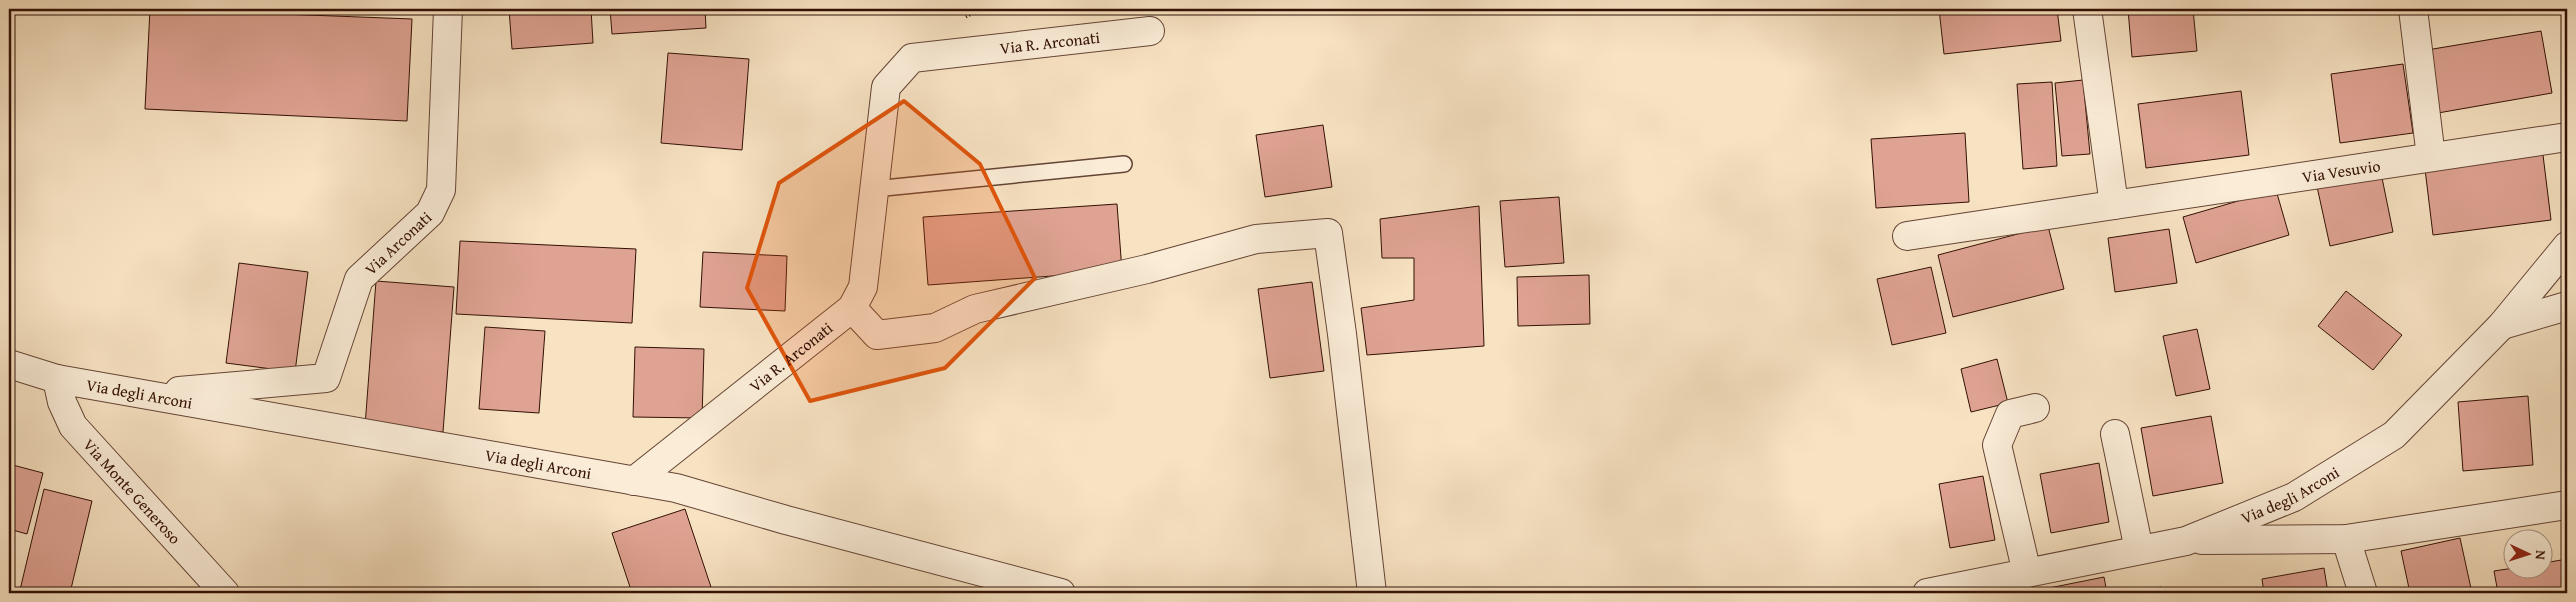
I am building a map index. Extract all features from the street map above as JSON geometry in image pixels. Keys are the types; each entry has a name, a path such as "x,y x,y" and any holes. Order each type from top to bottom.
{"street":[{"name":"Via Arconati","path":"142,394 326,378 359,279 430,213 441,190 448,9"},
{"path":"2087,9 2114,205"},
{"path":"2413,9 2431,157"},
{"name":"Via R. Arconati","path":"634,481 852,308 863,287 886,87 912,58 1150,32"},
{"name":"Via Vesuvio","path":"1907,236 2567,137"},
{"path":"852,308 877,335 935,328 975,308 1146,269 1256,239 1328,233 1342,334 1372,593"},
{"name":"Via degli Arconi","path":"1927,593 2016,582 2139,550 2186,540 2294,497 2394,435 2502,325 2567,246"},
{"path":"2502,325 2567,306"},
{"name":"Via degli Arconi","path":"9,364 57,379 676,488 786,520 1061,593"},
{"name":"Via Monte Generoso","path":"57,379 62,402 73,426 225,593"},
{"path":"2016,582 1997,445 2010,414 2035,408"},
{"path":"2115,434 2139,550"},
{"path":"2186,540 2346,539 2567,504"},
{"path":"2346,539 2363,593"}],"lane":[{"path":"874,189 1124,164"}],"highlighted area":[{"path":"904,101 980,164 1035,278 945,368 810,401 747,288 779,183"}],"building":[{"path":"150,9 412,19 407,121 145,109"},
{"path":"509,9 591,9 593,43 512,49"},
{"path":"610,9 705,9 706,28 612,34"},
{"path":"1939,9 2057,9 2061,41 1944,54"},
{"path":"2128,9 2193,9 2197,51 2132,57"},
{"path":"2541,31 2552,93 2438,113 2427,50"},
{"path":"668,53 749,59 742,150 661,143"},
{"path":"2403,64 2413,133 2340,143 2331,74"},
{"path":"2083,80 2090,154 2062,156 2055,83"},
{"path":"2052,82 2057,166 2023,169 2017,84"},
{"path":"2241,91 2249,155 2146,168 2138,104"},
{"path":"1323,125 1332,187 1265,197 1256,135"},
{"path":"1965,133 1969,202 1876,208 1871,139"},
{"path":"2543,155 2551,220 2433,235 2425,169"},
{"path":"2380,168 2393,232 2330,246 2316,182"},
{"path":"2276,190 2289,235 2196,263 2183,217"},
{"path":"1559,197 1564,263 1505,267 1500,201"},
{"path":"1117,204 1122,271 928,285 923,217"},
{"path":"1479,206 1484,346 1367,355 1361,308 1414,300 1414,258 1382,258 1380,219"},
{"path":"2048,226 2064,289 1953,317 1938,255"},
{"path":"2169,229 2177,283 2115,292 2108,238"},
{"path":"460,241 636,249 632,323 456,314"},
{"path":"703,252 787,256 785,311 700,307"},
{"path":"239,263 308,272 295,372 226,363"},
{"path":"1931,267 1946,333 1892,345 1877,279"},
{"path":"1589,275 1590,324 1518,326 1517,277"},
{"path":"376,281 454,287 443,432 365,426"},
{"path":"1312,282 1324,371 1270,378 1258,289"},
{"path":"2346,291 2402,335 2373,370 2318,326"},
{"path":"485,327 545,331 539,413 479,409"},
{"path":"2197,329 2210,389 2176,396 2163,336"},
{"path":"635,347 704,349 702,418 633,417"},
{"path":"1997,359 2008,403 1971,412 1961,369"},
{"path":"2567,365 2567,403 2562,366"},
{"path":"2528,396 2533,465 2463,471 2458,402"},
{"path":"2211,416 2223,483 2153,496 2141,428"},
{"path":"2099,463 2109,522 2051,533 2040,474"},
{"path":"9,464 43,473 27,534 9,529"},
{"path":"1983,476 1995,540 1950,548 1939,484"},
{"path":"44,489 92,501 70,593 33,593 20,590"},
{"path":"685,509 713,593 632,593 612,533"},
{"path":"2460,538 2472,593 2410,593 2401,551"},
{"path":"2567,559 2567,593 2498,593 2494,571 2504,570 2504,580 2554,580 2554,561"},
{"path":"2324,568 2328,593 2264,593 2262,579"},
{"path":"2104,577 2107,593 2050,593 2049,588"},
{"path":"2161,587 2162,593 2133,593"}]}
